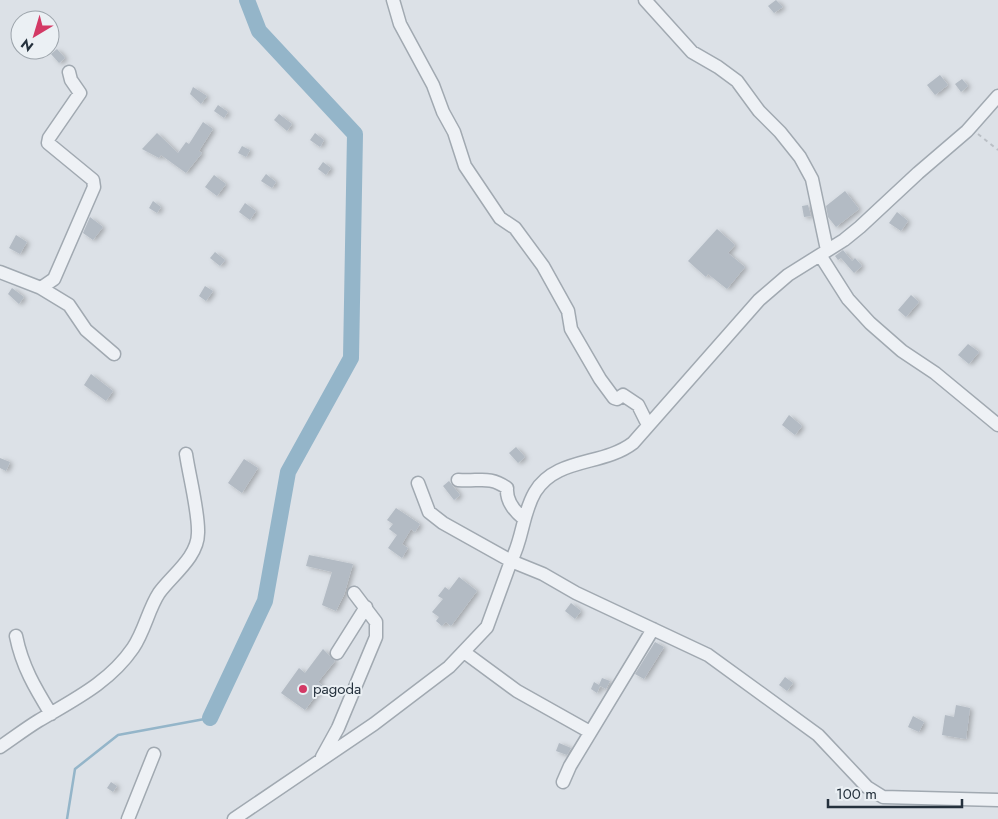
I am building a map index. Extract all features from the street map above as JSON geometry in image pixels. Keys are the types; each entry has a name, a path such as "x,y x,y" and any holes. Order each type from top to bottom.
{"street":[{"path":"393,0 400,24 433,85 443,112 454,132 465,166 500,218 515,228 543,266 568,311 571,329 600,380 614,398 617,399 623,396 638,405 648,425"},
{"path":"645,0 692,52 718,66 737,81 759,110 800,157 812,179 824,252 848,299 870,323 902,351 935,373 998,424"},
{"path":"41,288 54,279 94,187 93,180 48,143 48,138 80,93 71,80 69,72"},
{"path":"234,819 412,698 464,652 487,627 521,538 526,506 536,490 558,470 623,451 633,444 759,300 788,275 860,227 970,128 998,96"},
{"path":"0,272 41,288 69,305 86,330 114,354"},
{"path":"0,747 84,695 109,676 133,649 146,627 150,609 160,593 194,550 199,534 186,454"},
{"path":"458,480 473,481 489,478 498,481 507,488 506,497 515,511 524,519"},
{"path":"418,483 429,512 443,523 511,561 543,574 576,593 708,655 818,735 867,787 883,797 998,800"},
{"path":"321,759 338,728 376,636 376,622 354,593"},
{"path":"337,653 366,607"},
{"path":"563,782 570,766 653,628"},
{"path":"16,636 21,660 27,674 51,714"},
{"path":"464,652 517,691 590,732"},
{"path":"128,819 154,754"}],"path":[{"path":"970,128 998,150"}],"building":[{"path":"776,0 783,7 774,13 768,6"},
{"path":"60,52 65,58 59,63 56,60 60,60"},
{"path":"940,75 948,85 935,95 927,85"},
{"path":"962,79 968,86 961,92 955,84"},
{"path":"193,87 207,96 201,104 190,94"},
{"path":"218,105 228,112 224,118 214,111"},
{"path":"279,114 292,124 287,131 274,120"},
{"path":"203,122 213,129 199,151 202,153 186,173 161,155 159,158 142,149 157,133 178,153 186,142 189,144"},
{"path":"315,133 324,140 320,147 310,140"},
{"path":"242,146 250,150 246,157 238,153"},
{"path":"323,162 331,168 326,175 318,169"},
{"path":"266,174 276,182 272,188 261,181"},
{"path":"214,175 226,184 217,196 205,187"},
{"path":"845,191 859,209 836,227 828,217 826,206"},
{"path":"153,201 161,207 157,213 149,208"},
{"path":"245,203 256,211 250,220 239,212"},
{"path":"808,205 811,216 804,217 802,206"},
{"path":"897,212 908,221 901,231 889,223"},
{"path":"90,217 103,227 93,240 83,233"},
{"path":"717,229 735,245 728,253 745,267 727,289 708,274 706,277 688,261"},
{"path":"16,235 27,242 20,254 9,248"},
{"path":"843,250 852,261 855,258 862,266 854,273 841,258 838,260 835,256"},
{"path":"215,252 225,260 220,266 210,258"},
{"path":"205,286 213,291 206,301 199,296"},
{"path":"12,288 24,297 19,304 8,294"},
{"path":"911,295 919,302 906,317 898,310"},
{"path":"968,344 979,352 969,364 958,355"},
{"path":"91,374 113,391 106,401 84,385"},
{"path":"789,415 802,426 795,435 782,425"},
{"path":"516,447 525,457 518,463 509,453"},
{"path":"0,458 10,462 6,471 0,468"},
{"path":"244,459 258,468 242,493 228,483"},
{"path":"449,481 460,495 454,500 443,486"},
{"path":"396,508 420,524 415,532 411,529 402,544 408,548 402,558 388,548 397,535 389,529 393,524 387,520"},
{"path":"309,555 353,564 344,595 336,611 322,605 332,572 306,566"},
{"path":"459,577 477,591 451,626 446,622 442,626 436,621 439,617 432,612 443,599 438,596 445,587 449,590"},
{"path":"571,603 581,611 575,619 565,611"},
{"path":"655,642 664,647 644,679 635,674"},
{"path":"323,649 335,661 318,682 323,686 305,710 281,693 299,668 305,673"},
{"path":"785,677 793,683 787,691 779,685"},
{"path":"602,678 610,681 606,689 600,686 597,693 591,689 594,682 599,685"},
{"path":"956,705 970,708 966,739 942,735 945,715 954,717"},
{"path":"913,716 924,722 919,732 908,727"},
{"path":"559,743 571,748 567,755 556,751"},
{"path":"111,782 117,786 113,792 107,788"}],"waterway":[{"path":"210,718 265,601 288,472 351,358 355,134 259,31 247,0"},
{"path":"67,819 75,769 118,735 210,718"}],"place":[{"name":"pagoda","path":"303,689"}]}
